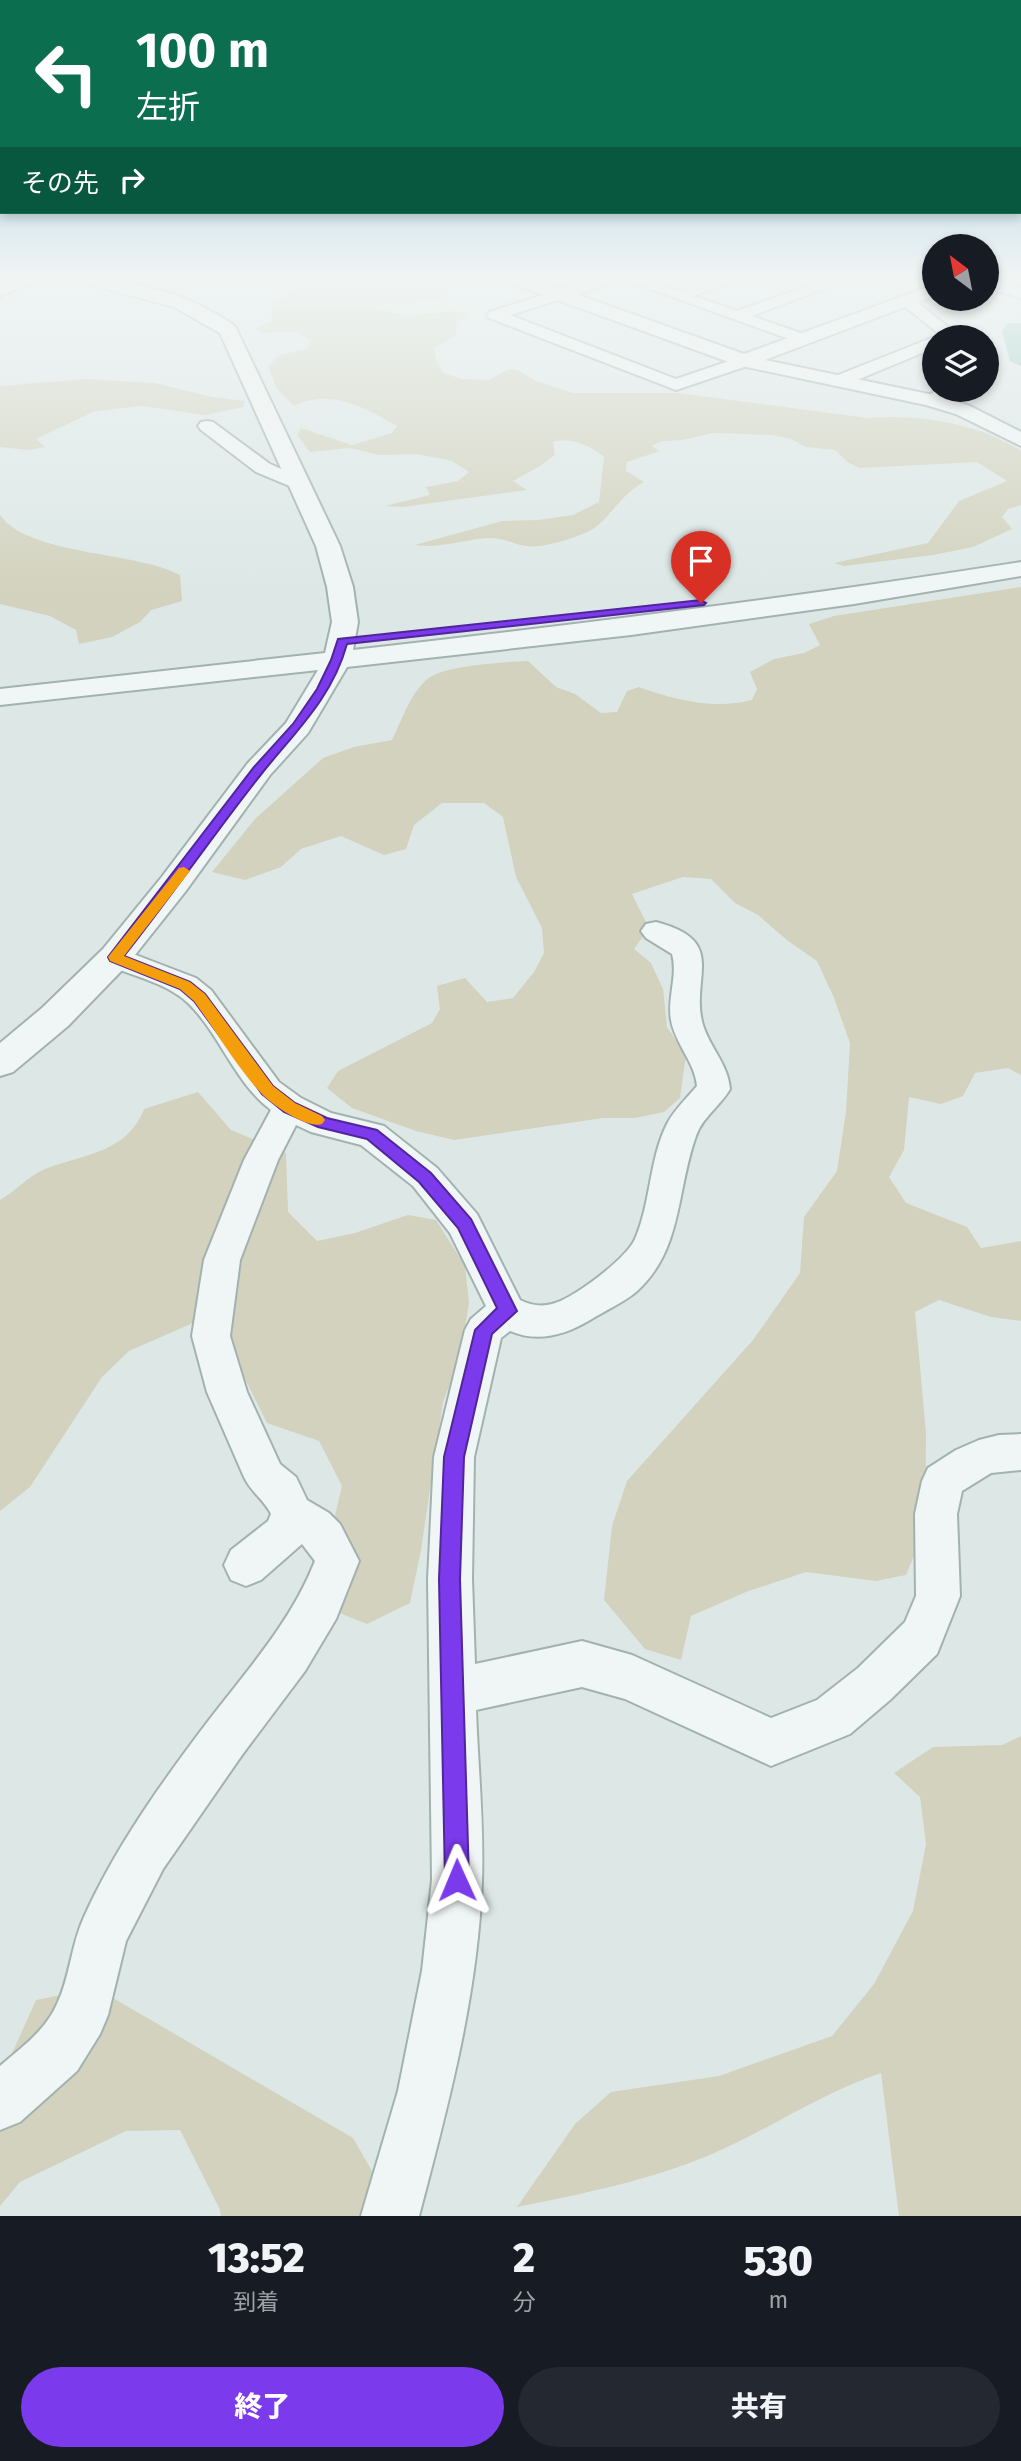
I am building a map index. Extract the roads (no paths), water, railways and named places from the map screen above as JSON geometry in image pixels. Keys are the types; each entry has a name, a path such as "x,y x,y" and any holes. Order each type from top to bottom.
{"street":[{"path":"0,1063 55,1017 115,957 173,885 259,769 298,727 340,651 345,622 328,546 252,382"},
{"path":"846,382 922,398"},
{"path":"937,402 963,410 1021,440"},
{"path":"206,426 262,468 299,484"},
{"path":"0,697 746,597 1021,555"},
{"path":"0,679 643,625 1021,569"},
{"path":"115,957 185,985 200,997 267,1090 289,1107 323,1123 372,1135 425,1177 464,1224 508,1311 526,1321 558,1320 622,1282 650,1249 660,1220 678,1138 684,1124 714,1089 714,1077 686,1018 688,957 680,945 656,931"},
{"path":"0,2102 58,2052 81,2015 102,1935 145,1851 289,1655 320,1604 337,1561 331,1545 312,1523 292,1514 281,1491 265,1477 227,1392 211,1336 222,1260 261,1160 289,1107"},
{"path":"390,2216 425,2091 448,1970 457,1880 450,1579 454,1457 484,1330 508,1311"},
{"path":"452,1692 582,1664 632,1678 771,1742 833,1717 874,1684 921,1638 938,1596 936,1514 943,1481 966,1464 999,1451 1021,1451"},
{"path":"246,1565 285,1534 292,1514"}]}
